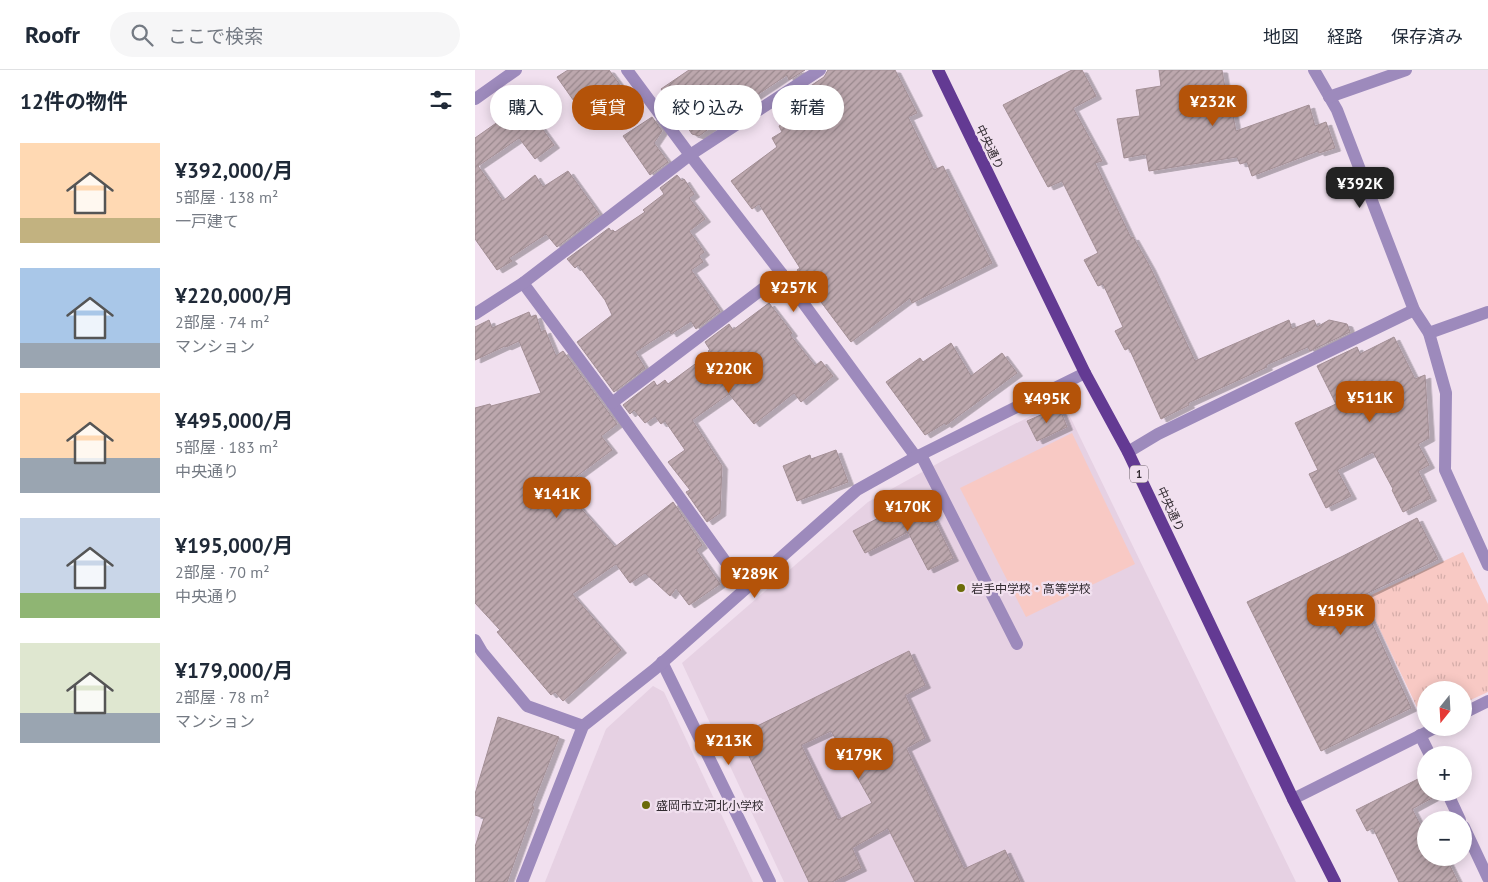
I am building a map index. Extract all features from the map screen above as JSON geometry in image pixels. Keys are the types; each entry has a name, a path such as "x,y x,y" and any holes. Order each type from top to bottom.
{"main road":[{"name":"中央通り","path":"937,70 1085,373 1128,452 1293,799 1335,882"}],"street":[{"path":"475,99 516,70"},
{"path":"627,70 690,155 783,274 918,456 1017,644"},
{"path":"475,314 523,283 690,155 820,70"},
{"path":"1314,70 1337,110 1414,310 1429,334 1446,393 1445,470 1488,565"},
{"path":"1329,97 1405,70"},
{"path":"612,403 783,274"},
{"path":"523,283 612,403 745,589"},
{"path":"1128,452 1158,434 1414,310"},
{"path":"1429,334 1488,312"},
{"path":"522,882 583,726 662,662 857,490 918,456 1085,373"},
{"path":"475,640 478,654 527,706 583,726"},
{"path":"662,662 771,882"},
{"path":"1473,708 1488,701"},
{"path":"1293,799 1418,736"},
{"path":"1472,844 1488,878"}],"shaded area":[{"name":"岩手中学校・高等学校","path":"1062,400 1296,882 784,882 682,663 868,502 944,460"},
{"name":"盛岡市立河北小学校","path":"653,686 664,692 753,882 545,882 606,729"}],"green space":[{"path":"1072,433 1135,564 1026,617 960,488"},
{"path":"1463,552 1488,604 1488,692 1473,699 1473,681 1417,681 1417,707 1365,598"}],"building":[{"path":"568,70 609,70 620,85 572,85 572,98 557,77"},
{"path":"689,70 805,70 789,80 787,75 762,92 762,85 667,85"},
{"path":"828,70 895,70 917,113 908,117 934,170 943,166 992,263 912,303 910,298 851,342 797,270 800,268 759,204 752,209 731,181 777,147 772,138 782,132 781,130 844,130 844,85 812,85 824,77"},
{"path":"1072,70 1082,70 1096,96 1073,108 1102,161 1095,163 1131,238 1133,237 1150,267 1195,361 1289,320 1292,329 1314,320 1317,327 1329,320 1347,324 1350,332 1310,351 1308,347 1266,365 1267,367 1188,403 1189,405 1161,419 1129,348 1125,350 1115,331 1123,327 1103,284 1098,286 1084,260 1098,253 1062,181 1048,187 1003,105"},
{"path":"1159,70 1222,70 1236,131 1309,105 1315,126 1326,122 1335,148 1319,153 1318,151 1252,176 1247,162 1240,164 1237,157 1149,171 1146,154 1124,158 1117,119 1140,116 1136,90 1161,86"},
{"path":"652,117 654,120 654,130 662,131 654,143 668,162 650,175 623,136 632,130 644,130 644,122"},
{"path":"490,127 490,130 543,130 554,145 535,159 519,138 478,166 503,201 535,175 543,187 568,171 599,214 557,247 546,234 509,258 512,261 497,270 475,239 475,138"},
{"path":"689,130 707,130 699,136 692,134"},
{"path":"677,175 682,181 684,179 694,194 689,198 705,219 689,231 704,252 699,256 703,262 691,270 720,311 696,329 691,321 671,334 669,330 635,352 645,368 614,392 577,342 612,315 605,300 578,265 575,268 567,259 609,228 615,232 645,212 643,210 664,194 660,188"},
{"path":"769,303 792,333 790,335 815,366 821,361 833,376 801,402 794,393 754,424 729,394 692,420 722,466 720,513 707,522 686,492 690,490 668,462 685,450 665,421 661,424 655,416 645,423 634,410 630,414 623,405 654,381 657,386 665,380 668,384 710,353 705,342 729,324 733,330"},
{"path":"529,312 531,317 536,315 541,332 545,330 556,356 563,351 617,424 601,436 612,450 562,487 615,547 673,502 702,545 696,550 720,584 689,605 676,588 670,596 645,573 630,583 616,564 572,594 621,650 563,701 555,692 551,695 497,632 500,630 475,603 475,408 490,404 491,406 541,393 519,341 475,360 475,327 489,320 492,328"},
{"path":"1394,337 1415,379 1425,375 1429,438 1418,444 1429,465 1418,471 1431,498 1403,512 1373,452 1337,470 1351,496 1326,508 1309,474 1318,470 1295,423 1336,404 1317,366 1357,347 1360,354"},
{"path":"951,343 971,376 1002,353 1017,373 946,425 945,423 925,435 886,382 920,358 923,362"},
{"path":"1059,407 1067,427 1037,441 1027,421"},
{"path":"836,450 848,482 797,501 783,466 810,455 811,459"},
{"path":"922,496 953,558 928,570 908,532 865,553 853,531"},
{"path":"1417,518 1438,559 1360,597 1411,708 1321,751 1247,602"},
{"path":"909,651 925,685 905,695 925,738 906,748 964,869 1005,850 1020,882 915,882 888,828 852,848 861,868 832,882 809,882 739,735","holes":["831,731 872,803 838,820 801,745"]},
{"path":"498,717 559,737 532,806 534,807 507,882 475,882 475,847 484,818 475,815 475,794"},
{"path":"1417,780 1417,801 1427,801 1412,809 1417,819 1417,866 1450,866 1458,882 1399,882 1373,828 1367,831 1356,810"}],"place":[{"name":"岩手中学校・高等学校","path":"961,588"},
{"name":"盛岡市立河北小学校","path":"646,805"}]}
